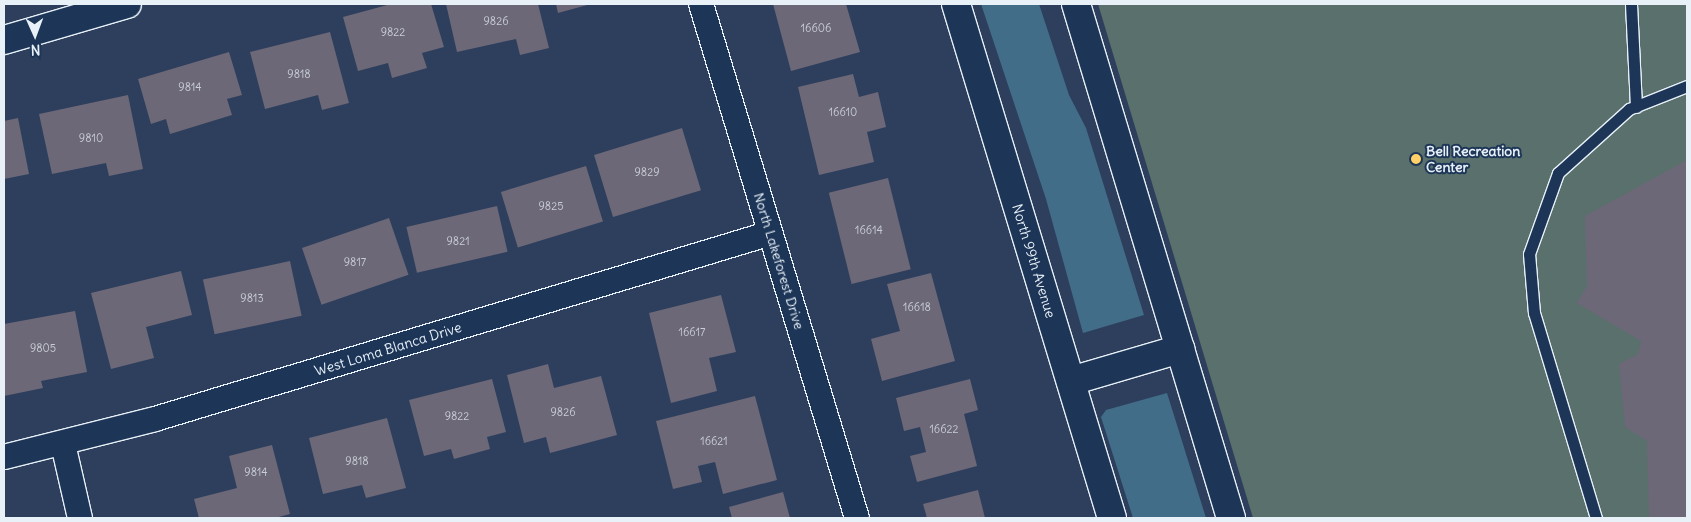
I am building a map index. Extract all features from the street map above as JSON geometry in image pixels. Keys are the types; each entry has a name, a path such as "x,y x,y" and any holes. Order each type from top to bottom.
{"main road":[{"path":"4,40 127,4"},
{"name":"North 99th Avenue","path":"956,4 1112,518"},
{"path":"1076,4 1230,518"},
{"path":"1071,381 1180,349"}],"street":[{"name":"North Lakeforest Drive","path":"701,4 857,518"},
{"name":"West Loma Blanca Drive","path":"4,457 63,444 771,233"},
{"path":"63,444 80,518"}],"lane":[{"path":"1631,4 1636,107"},
{"path":"1596,518 1534,314 1529,254 1558,174 1636,107 1687,86"}],"green space":[{"name":"Bell Recreation Center","path":"1098,4 1687,4 1687,518 1253,518"}],"water":[{"path":"981,4 1039,4 1069,95 1086,128 1144,315 1083,333 1046,199"},
{"path":"1167,393 1206,518 1133,518 1101,417 1106,410"}],"building":[{"path":"391,4 431,4 444,47 422,53 427,68 392,78 388,63 358,71 343,17"},
{"path":"446,4 538,4 549,48 520,55 516,39 457,52"},
{"path":"556,4 591,4 558,13"},
{"path":"773,4 846,4 860,52 791,71"},
{"path":"330,32 349,103 322,110 318,95 265,109 250,52"},
{"path":"229,52 242,95 227,99 232,115 170,134 166,119 151,124 138,79"},
{"path":"853,74 859,97 878,92 886,127 867,132 874,162 819,175 798,87"},
{"path":"128,95 143,169 109,176 106,163 52,174 39,114"},
{"path":"18,118 29,174 4,179 4,121"},
{"path":"682,128 701,190 613,217 594,155"},
{"path":"1687,160 1687,518 1649,518 1647,441 1625,427 1619,364 1638,354 1641,341 1577,303 1587,286 1585,216"},
{"path":"586,166 603,221 518,247 501,192"},
{"path":"888,178 911,269 852,284 829,193"},
{"path":"497,206 508,252 417,273 406,227"},
{"path":"389,218 409,275 322,305 302,248"},
{"path":"290,261 302,316 215,334 203,280"},
{"path":"181,271 192,315 146,327 154,358 111,369 91,293"},
{"path":"931,273 955,361 882,381 871,339 900,331 887,284"},
{"path":"721,295 736,352 709,358 717,391 671,403 649,313"},
{"path":"75,311 87,372 41,381 43,388 4,396 4,324"},
{"path":"548,364 554,388 601,376 617,435 550,453 546,437 524,443 507,375"},
{"path":"492,379 506,432 487,437 490,449 454,459 451,449 424,456 409,400"},
{"path":"970,379 978,410 964,414 977,466 917,482 910,456 926,452 920,427 904,431 896,398"},
{"path":"755,396 777,480 723,494 715,462 698,466 702,482 673,489 656,421"},
{"path":"387,418 406,488 366,498 362,485 323,494 309,438"},
{"path":"272,445 290,514 275,518 199,518 194,499 237,488 229,456"},
{"path":"978,490 985,518 927,518 923,504"},
{"path":"783,492 790,518 732,518 729,507"}],"place":[{"name":"Bell Recreation Center","path":"1416,159"}]}
